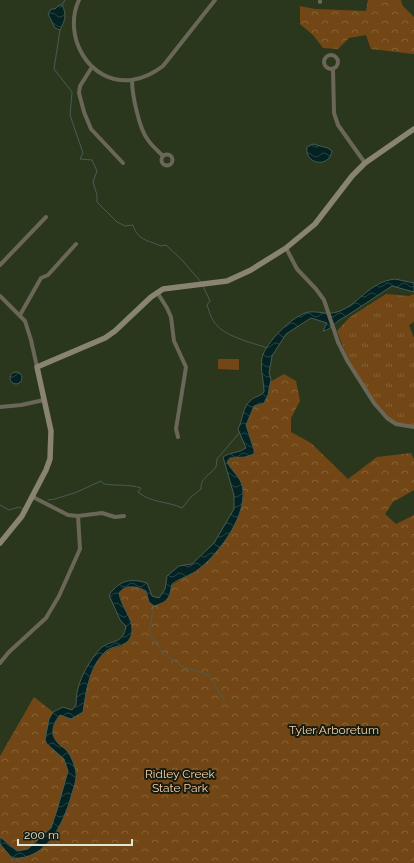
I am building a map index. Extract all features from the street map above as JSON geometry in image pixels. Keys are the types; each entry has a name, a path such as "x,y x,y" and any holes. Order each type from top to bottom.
{"street":[{"path":"79,0 73,18 74,32 83,56 92,67 100,72 112,77 132,80 154,73 163,66 215,0"},
{"path":"92,67 80,86 84,112 91,129 123,163"},
{"path":"333,70 334,113 338,125 365,164"},
{"path":"132,80 132,92 144,133 147,140 163,156"},
{"path":"37,367 104,338 115,331 157,292 170,287 227,281 239,277 286,248 315,224 352,176 365,164 414,129"},
{"path":"0,265 46,217"},
{"path":"20,315 41,278 48,275 76,244"},
{"path":"286,248 297,269 316,289 329,311 333,327 348,362 374,403 387,418 396,424 414,427"},
{"path":"157,292 169,312 174,340 186,366 176,429 178,437"},
{"path":"0,296 20,315 28,327 51,431 50,459 32,497 13,528 0,542"},
{"path":"0,407 21,405 44,400"},
{"path":"32,497 57,510 78,516 102,513 115,517 124,516"},
{"path":"0,663 9,652 46,618 59,596 80,549 78,516"}],"green space":[{"path":"368,0 401,0 402,5 414,17 414,54 371,49 366,35 349,38 338,49 323,48 313,35 300,24 300,6 315,9 366,11"},
{"path":"386,294 409,296 414,294 414,322 409,325 414,338 414,425 401,424 390,419 380,410 362,385 347,356 337,331 350,317"},
{"path":"218,359 239,359 239,370 218,369"},
{"path":"284,374 296,381 300,401 291,418 291,432 311,443 348,479 377,457 411,453 414,459 414,490 393,502 385,514 396,524 414,515 414,863 0,863 0,756 34,697 53,712 52,732 55,722 60,714 83,712 86,692 92,671 103,654 122,646 131,621 124,609 119,593 124,588 135,587 146,591 149,602 154,605 163,603 172,585 183,578 239,517 244,493 227,462 230,458 245,457 254,450 246,425 254,406 264,403 268,395 270,382"}],"water":[{"path":"59,5 62,5 64,8 65,14 60,30 55,28 48,14 51,9 55,9"},
{"path":"313,144 328,148 332,151 330,157 322,162 317,162 309,157 307,147"},
{"path":"395,279 414,283 414,292 392,286 326,330 323,331 327,323 311,318 286,334 272,356 269,373 271,379 268,395 264,403 254,406 246,425 254,454 245,457 230,458 227,462 241,482 243,496 237,520 231,532 216,553 207,562 199,569 172,584 168,599 163,603 154,606 149,602 146,591 135,587 124,588 119,593 131,622 131,637 125,643 105,652 95,665 89,680 83,712 71,719 60,715 53,728 53,735 55,739 68,752 76,773 75,785 68,807 58,829 44,847 34,854 12,858 0,844 0,837 17,851 28,849 51,828 68,771 64,759 47,744 45,740 49,719 53,712 63,707 72,710 76,705 77,692 81,679 94,656 102,647 117,640 123,636 125,632 126,626 120,620 109,595 121,583 141,581 147,583 152,596 159,598 165,589 167,576 179,566 192,564 214,543 234,509 234,495 223,457 246,448 238,429 244,410 248,403 264,392 262,358 268,345 288,323 303,314 309,312 337,312 351,305 370,289 386,281"},
{"path":"14,372 18,372 22,378 18,384 14,384 10,380 10,376"}],"waterway":[{"path":"62,5 65,0"},
{"path":"60,30 54,69 72,92 70,115 83,153 80,159 92,160 97,171 93,182 97,195 97,202 117,222 125,226 133,225 138,234 144,239 161,246 166,245 182,260 201,282"},
{"path":"203,286 210,301 207,305 217,326 237,338 267,348"},
{"path":"48,500 77,492 101,481 104,484 141,488 138,492 143,496 182,508 191,497 201,489 204,479 216,467 217,459 240,432"},
{"path":"0,505 9,510 19,507 23,509"},
{"path":"154,606 149,632 161,651 181,666 209,675 225,702"},
{"path":"19,863 21,858"}],"park label":[{"name":"Tyler Arboretum","path":"334,730"},
{"name":"Ridley Creek State Park","path":"180,781"}]}
